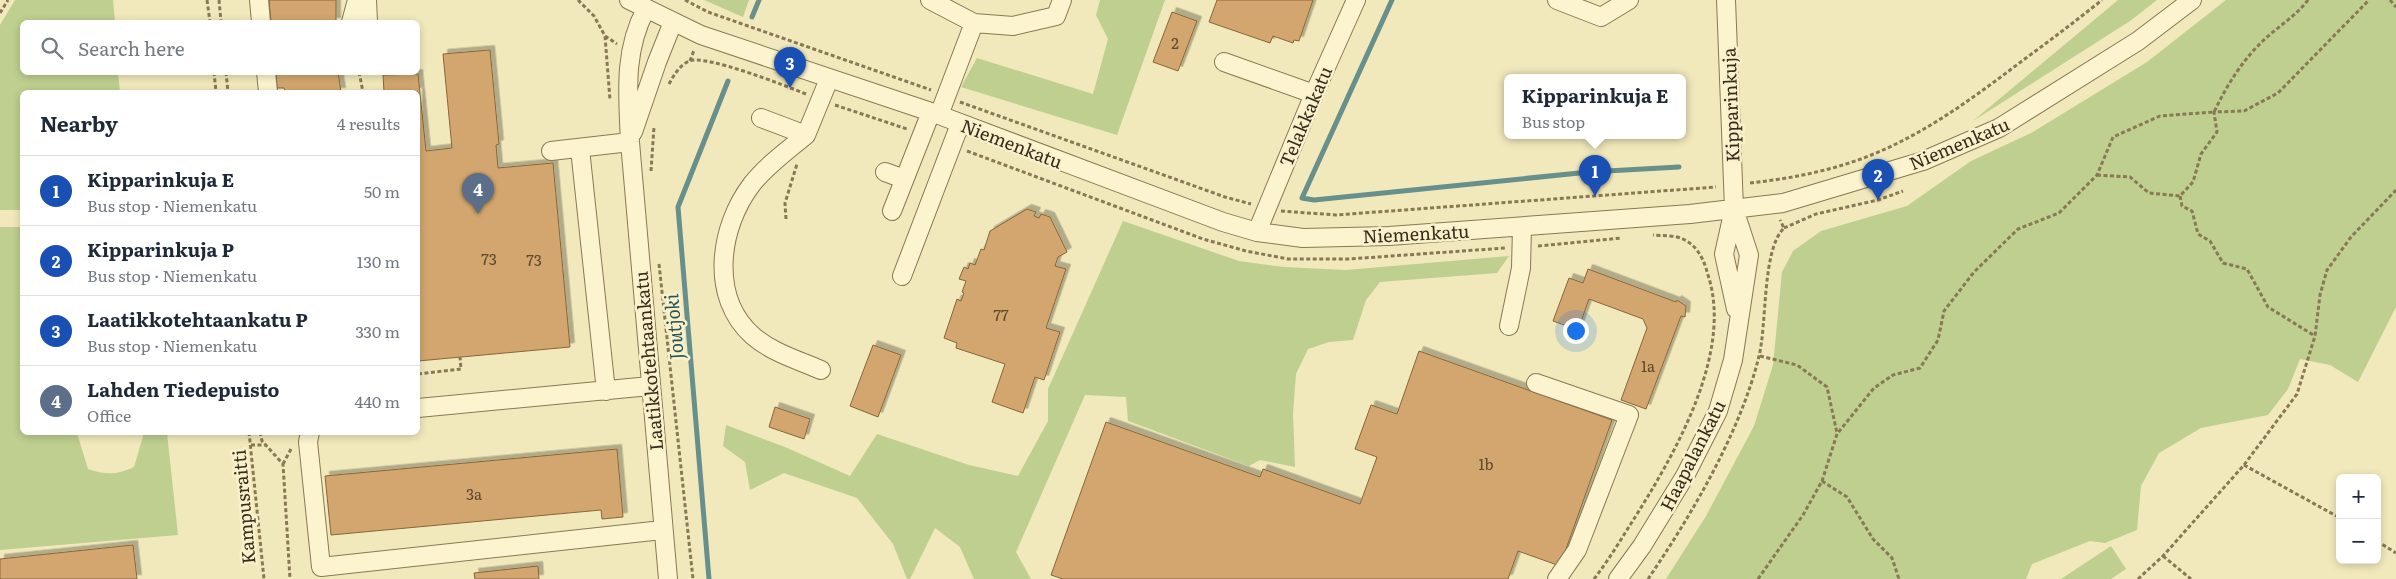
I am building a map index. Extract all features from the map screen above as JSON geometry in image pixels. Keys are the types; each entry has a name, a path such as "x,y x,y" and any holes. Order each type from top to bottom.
{"street":[{"path":"259,0 261,20"},
{"path":"352,20 357,0"},
{"path":"367,0 368,20"},
{"name":"Niemenkatu","path":"629,0 701,35 935,114 1155,198 1257,232 1303,238 1389,236 1522,227 1784,203 1831,190 1922,160 1999,128 2138,41 2192,0"},
{"path":"930,0 974,23 1014,26 1056,16 1062,0"},
{"name":"Telakkakatu","path":"1257,232 1314,94 1356,0"},
{"path":"1557,0 1601,17 1629,0"},
{"name":"Kipparinkuja","path":"1726,0 1734,209"},
{"name":"Laatikkotehtaankatu","path":"646,9 636,26 630,50 628,85 630,142 662,530 668,579"},
{"name":"Laatikkotehtaankatu","path":"630,142 657,62 674,22"},
{"path":"892,211 922,134 946,95 974,23"},
{"path":"1224,62 1314,94"},
{"path":"266,75 268,90"},
{"path":"821,370 774,351 754,336 736,318 728,298 722,262 727,237 735,214 752,184 806,135 829,79"},
{"path":"761,118 806,135"},
{"path":"902,276 960,124"},
{"path":"551,151 630,142"},
{"path":"580,149 606,391"},
{"path":"885,172 904,179"},
{"name":"Haapalankatu","path":"1734,209 1724,254 1738,320"},
{"name":"Haapalankatu","path":"1618,579 1642,546 1685,476 1718,411 1733,360 1749,255 1734,209"},
{"path":"1509,326 1521,268 1522,227"},
{"path":"1536,383 1629,415 1577,550 1558,579"},
{"path":"420,408 650,386"},
{"path":"309,435 308,442 321,568 662,530"}],"path":[{"path":"0,13 8,0"},
{"path":"207,0 210,20"},
{"path":"219,0 221,20"},
{"path":"578,0 594,16 605,36 610,107"},
{"name":"Niemenkatu","path":"685,0 708,12 946,95 975,108 1225,197 1290,213 1336,215 1733,185 1786,179 1824,170 1882,151 1932,125 1977,95 2102,0"},
{"path":"2180,196 2193,182 2201,154 2216,132 2214,112 2229,81 2264,40 2300,12 2308,0"},
{"path":"1758,579 1803,515 1822,481 1838,434 1874,388 1893,375 1920,368 1938,340 1944,311 1974,272 2018,229 2059,213 2098,175 2113,137 2160,116 2244,111 2278,92 2369,0"},
{"path":"2390,0 2396,7"},
{"path":"666,89 678,68 690,61 708,60 922,134"},
{"path":"214,75 216,90"},
{"path":"226,75 228,90"},
{"path":"360,75 363,90"},
{"path":"650,180 654,121"},
{"path":"952,145 1203,239 1246,251 1288,259 1349,259 1624,238"},
{"path":"786,219 786,203 798,161"},
{"path":"2098,175 2130,177 2149,193 2180,196"},
{"path":"2138,579 2163,556 2244,465 2297,394 2315,336 2320,295 2328,270 2351,238 2396,190"},
{"path":"1784,228 1816,214 1878,200 1903,191"},
{"path":"2180,196 2182,206 2192,211 2198,234 2210,240 2224,263 2247,269 2268,307 2315,336"},
{"path":"1594,579 1661,475 1691,414 1705,377 1715,317 1712,287 1702,254 1683,239 1643,236"},
{"path":"659,257 693,579"},
{"path":"1760,356 1797,365 1827,387 1838,434"},
{"path":"420,374 461,369 460,357"},
{"name":"Kampusraitti","path":"250,435 264,579"},
{"name":"Kampusraitti","path":"261,435 266,445 283,464 290,579"},
{"path":"251,445 266,445"},
{"path":"2244,465 2336,516"},
{"path":"1822,481 1847,497 1874,538 1892,558 1899,579"},
{"path":"2381,544 2396,553"},
{"path":"2163,556 2191,579"}],"green space":[{"path":"15,0 113,0 115,20 20,20 20,75 118,75 120,90 20,90 20,210 0,210 0,25"},
{"path":"704,0 749,0 743,17"},
{"path":"1100,0 1165,0 1117,135 961,87 977,58 1093,94 1108,39 1096,15"},
{"path":"2118,0 2157,0 2130,21 1973,121"},
{"path":"2226,0 2396,0 2396,307 2358,382 2330,365 2300,359 2288,389 2268,415 2201,428 2159,453 2141,486 2137,530 2105,543 2090,541 2032,564 2026,579 1666,579 1706,516 1754,426 1773,365 1782,272 1793,251 1821,231 1907,206 1971,161 2031,133 2147,62"},
{"path":"1123,221 1239,261 1284,267 1346,270 1509,256 1497,273 1380,282 1366,300 1353,340 1329,342 1308,349 1296,374 1293,413 1295,467 1260,460 1249,466 1128,421 1126,397 1085,395 1016,552 1031,579 974,579 960,547 935,528 910,579 907,579 893,544 857,498 784,473 750,490 745,462 723,446 726,425 785,447 850,476 877,434 969,465 1018,476 1048,421 1048,389"},
{"path":"0,227 20,227 20,435 78,435 88,469 111,473 122,472 134,467 143,435 167,435 178,535 0,550"},
{"path":"2111,546 2126,569 2111,579 2061,579"}],"building":[{"path":"269,0 336,0 336,20 271,20"},
{"path":"1217,0 1313,0 1299,41 1294,40 1293,43 1273,36 1270,43 1209,22"},
{"path":"1172,12 1197,21 1178,71 1153,62"},
{"path":"490,50 499,144 496,145 498,168 553,163 570,347 420,361 420,93 426,151 452,148 443,54"},
{"path":"276,75 338,75 341,90 284,90 284,88 277,88"},
{"path":"383,75 418,75 420,90 384,90"},
{"path":"1027,209 1036,212 1034,216 1039,218 1041,214 1050,217 1067,252 1058,257 1055,266 1066,269 1046,328 1060,332 1044,380 1035,377 1023,413 992,402 1005,364 956,348 957,343 944,338 957,299 961,301 964,293 962,292 966,281 959,279 964,267 968,269 970,263 975,265 981,249 984,250 990,231"},
{"path":"1588,269 1676,302 1677,300 1686,306 1685,317 1681,316 1646,409 1621,400 1647,328 1643,319 1589,299 1578,330 1553,321 1569,278 1583,283"},
{"path":"873,345 901,355 878,417 850,406"},
{"path":"1419,351 1612,420 1560,566 1518,551 1508,579 1063,579 1051,575 1106,422 1260,477 1263,469 1360,504 1377,457 1355,449 1371,405 1397,414"},
{"path":"775,407 810,419 804,439 769,427"},
{"path":"617,449 623,517 602,519 601,510 331,535 325,476"},
{"path":"133,545 137,579 0,579 0,559"},
{"path":"538,566 539,579 475,579 474,573"}],"waterway":[{"name":"Joutjoki","path":"752,17 759,0"},
{"path":"1392,0 1302,198 1314,200 1589,172 1679,167"},
{"name":"Joutjoki","path":"709,579 678,207 728,81"}],"place":[{"name":"Laatikkotehtaankatu P","path":"790,88"},
{"name":"Kipparinkuja E","path":"1595,196"},
{"name":"Kipparinkuja P","path":"1878,200"},
{"name":"Lahden Tiedepuisto","path":"478,214"}]}
